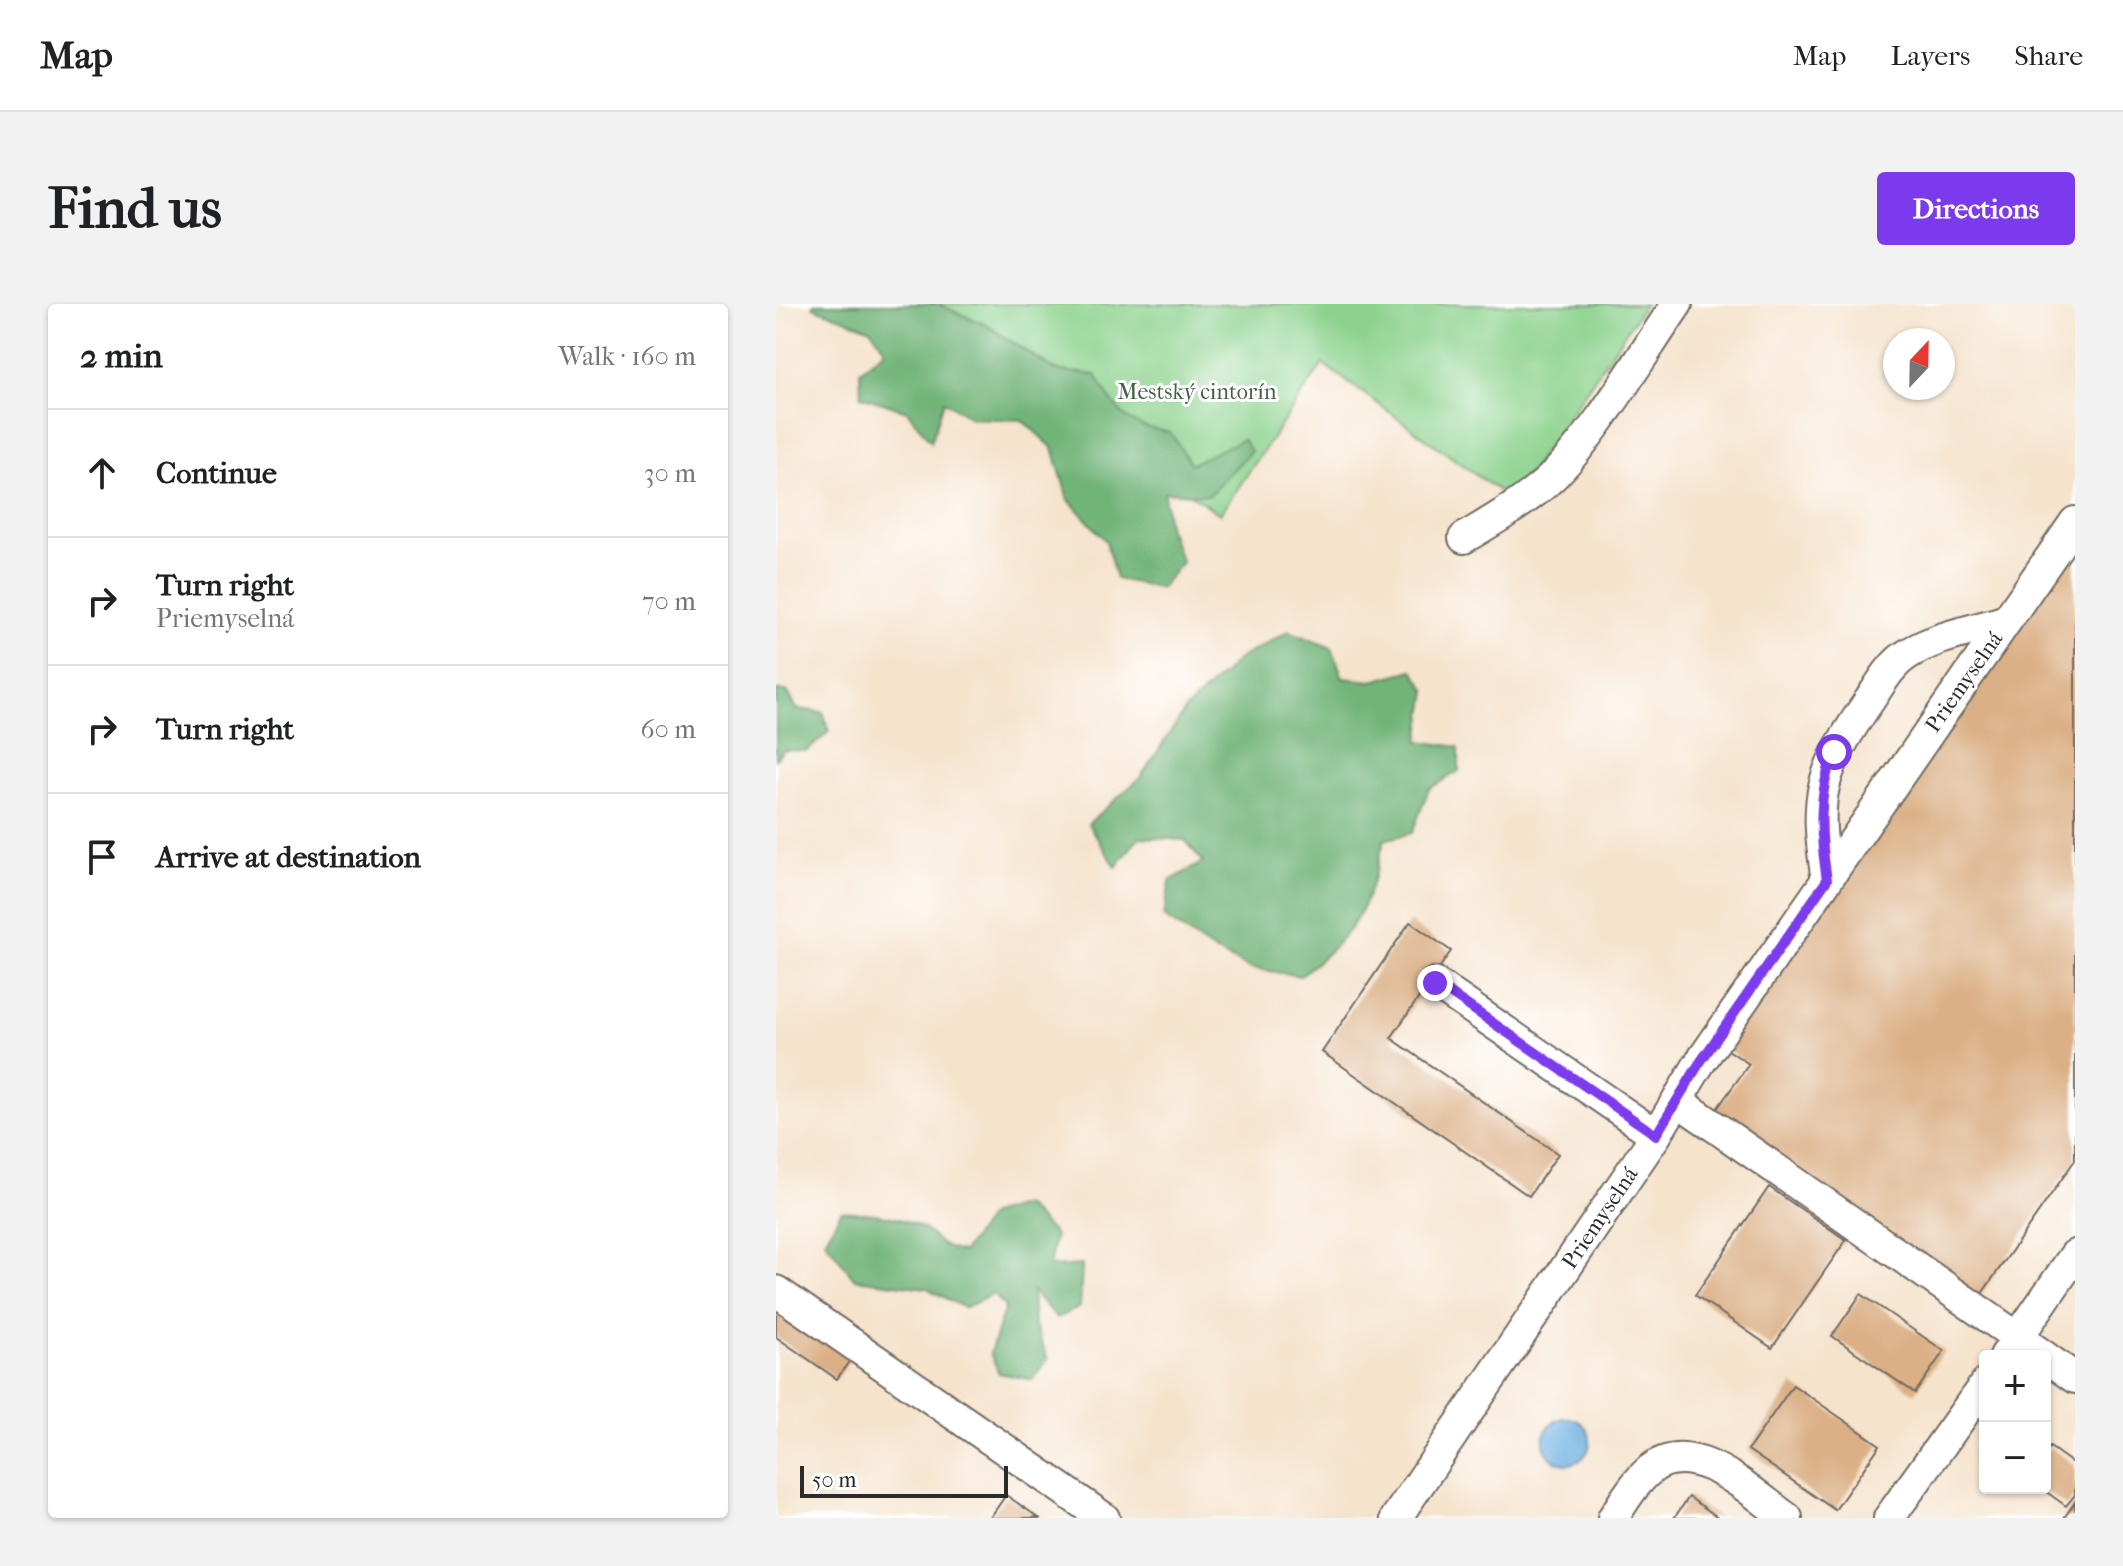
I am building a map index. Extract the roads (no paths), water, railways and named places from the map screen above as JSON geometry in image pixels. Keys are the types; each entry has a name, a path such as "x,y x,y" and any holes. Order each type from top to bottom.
{"street":[{"path":"1464,538 1507,512 1550,479 1575,451 1677,304"},
{"name":"Priemyselná","path":"1396,1518 1656,1135 1699,1064 2075,522"},
{"path":"1827,880 1819,831 1827,770 1834,752 1891,669 1906,654 1923,646 2007,620"},
{"path":"1435,983 1656,1135"},
{"path":"1678,1101 2011,1347 2075,1255"},
{"path":"776,1291 1104,1518"},
{"path":"2051,1360 2075,1378"},
{"path":"1889,1518 1979,1392"},
{"path":"1613,1518 1632,1488 1653,1467 1673,1459 1717,1468 1787,1518"}],"water":[{"path":"1567,1418 1584,1424 1590,1441 1584,1458 1567,1464 1550,1458 1544,1441 1550,1424"}],"park label":[{"name":"Mestský cintorín","path":"1197,392"}]}
